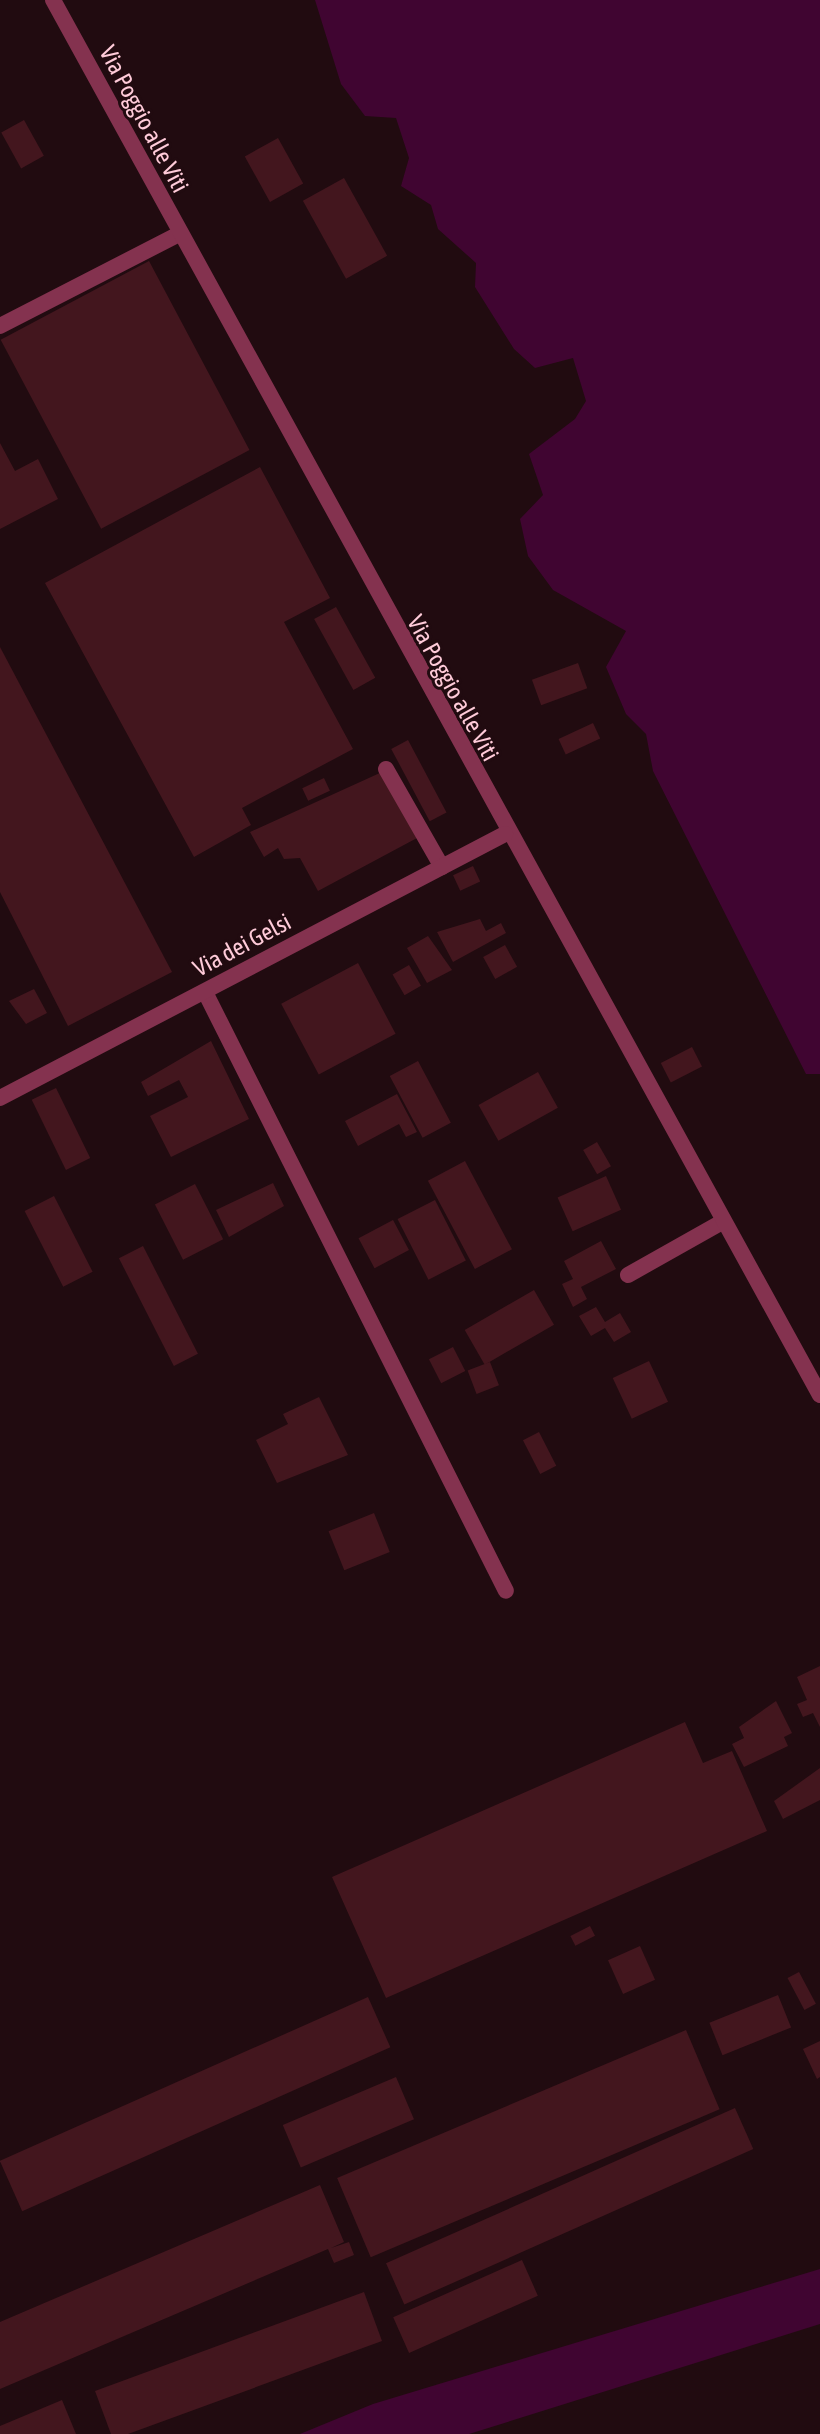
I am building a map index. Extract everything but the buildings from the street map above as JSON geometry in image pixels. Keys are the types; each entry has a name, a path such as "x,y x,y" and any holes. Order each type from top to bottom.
{"street":[{"name":"Via Poggio alle Viti","path":"53,0 505,834 820,1395"},
{"path":"0,326 179,234"},
{"path":"386,769 442,867"},
{"name":"Via dei Gelsi","path":"0,1098 505,834"},
{"path":"205,992 506,1591"},
{"path":"628,1275 722,1222"}],"shaded area":[{"path":"315,0 820,0 820,1074 806,1074 653,771 646,734 626,714 606,667 626,631 553,590 528,556 520,519 543,495 529,454 575,419 586,401 573,358 535,368 514,349 475,287 476,263 438,229 431,205 401,186 409,158 396,118 365,116 341,84"},
{"path":"820,2269 820,2324 469,2434 300,2434 373,2404"}]}
